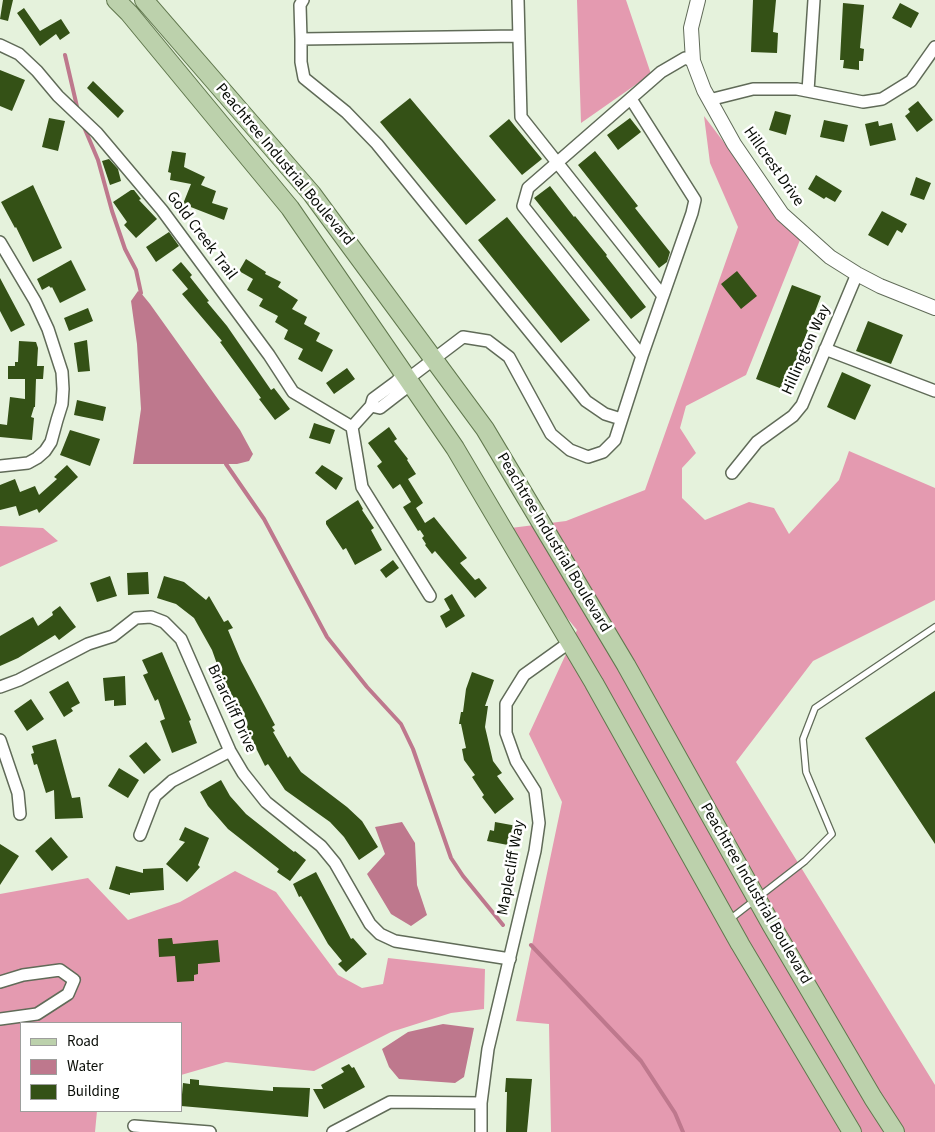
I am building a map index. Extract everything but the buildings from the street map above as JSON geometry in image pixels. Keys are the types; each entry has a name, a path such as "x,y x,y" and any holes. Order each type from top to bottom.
{"main road":[{"name":"Peachtree Industrial Boulevard","path":"116,0 129,13 290,208 455,448 594,683 728,922 852,1132"},
{"name":"Peachtree Industrial Boulevard","path":"144,0 312,194 485,429 621,657 757,900 895,1132"}],"street":[{"path":"303,0 300,5 301,62 304,78 346,112 377,144 586,401 605,414 621,419"},
{"path":"518,0 521,118 663,296"},
{"name":"Hillcrest Drive","path":"698,0 691,28 693,61 709,100 734,144 782,214 830,257 880,286 935,308"},
{"path":"808,92 814,0"},
{"path":"301,39 519,36"},
{"name":"Gold Creek Trail","path":"0,45 19,54 37,71 58,96 97,133 151,196 263,348 293,392 352,427"},
{"path":"709,100 753,89 797,89 863,102 882,99 911,81 935,47"},
{"path":"642,356 523,206 528,188 660,72 685,58 693,61"},
{"path":"430,596 362,487 352,427 371,406 373,399 398,380 407,380 463,337 488,341 509,357 551,434 570,450 588,457 604,452 615,440 695,200 631,99"},
{"path":"0,244 35,301 48,329 62,372 63,389 62,404 50,442 45,451 28,463 0,466"},
{"name":"Hillington Way","path":"732,473 758,442 793,416 802,405 858,274"},
{"path":"826,349 935,391"},
{"name":"Briarcliff Drive","path":"0,687 19,680 88,644 114,636 136,618 151,617 164,622 181,639 230,751 244,773 266,802 322,846 370,924 380,934 395,941 510,959"},
{"name":"Maplecliff Way","path":"481,1132 480,1103 488,1049 535,851 539,823 535,791 516,761 506,733 506,704 524,675 570,642"},
{"path":"0,740 18,793 20,814"},
{"path":"140,835 155,796 172,781 230,751"},
{"path":"0,982 23,975 60,970 74,980 68,994 37,1014 0,1019"},
{"path":"333,1132 390,1102 480,1103"},
{"path":"134,1126 210,1132"}],"lane":[{"path":"728,922 805,861 832,834 806,772 803,739 815,708 935,627"}],"shaded area":[{"path":"577,0 626,0 651,74 581,123"},
{"path":"704,116 788,227 802,235 746,375 686,406 680,428 696,453 682,468 682,498 705,520 749,502 774,508 789,534 839,480 849,451 935,488 935,600 813,661 736,762 935,1085 935,1132 551,1132 549,1024 516,1021 562,802 529,734 577,630 495,530 566,521 645,490 738,227 710,163"},
{"path":"0,526 43,528 58,541 0,567"},
{"path":"235,871 276,892 338,975 362,988 383,984 388,958 485,969 484,1009 451,1013 391,1032 314,1071 226,1062 182,1075 182,1022 20,1022 20,1112 97,1112 95,1132 0,1132 0,894 88,878 128,920 180,902"}],"water":[{"path":"138,291 150,304 240,430 253,454 249,461 237,464 133,464 141,409 137,344 131,301"},
{"path":"402,822 415,843 417,885 427,915 411,926 391,914 367,874 385,854 375,827"},
{"path":"443,1024 474,1028 464,1077 455,1083 399,1079 389,1067 382,1049 408,1032"}],"waterway":[{"path":"65,55 78,111"},
{"path":"84,127 98,160 125,249 136,270 141,293"},
{"path":"226,464 264,519 327,637 367,687 401,724 413,749 451,858 463,876 503,925"},
{"path":"531,945 641,1061 675,1113 683,1132"}]}
